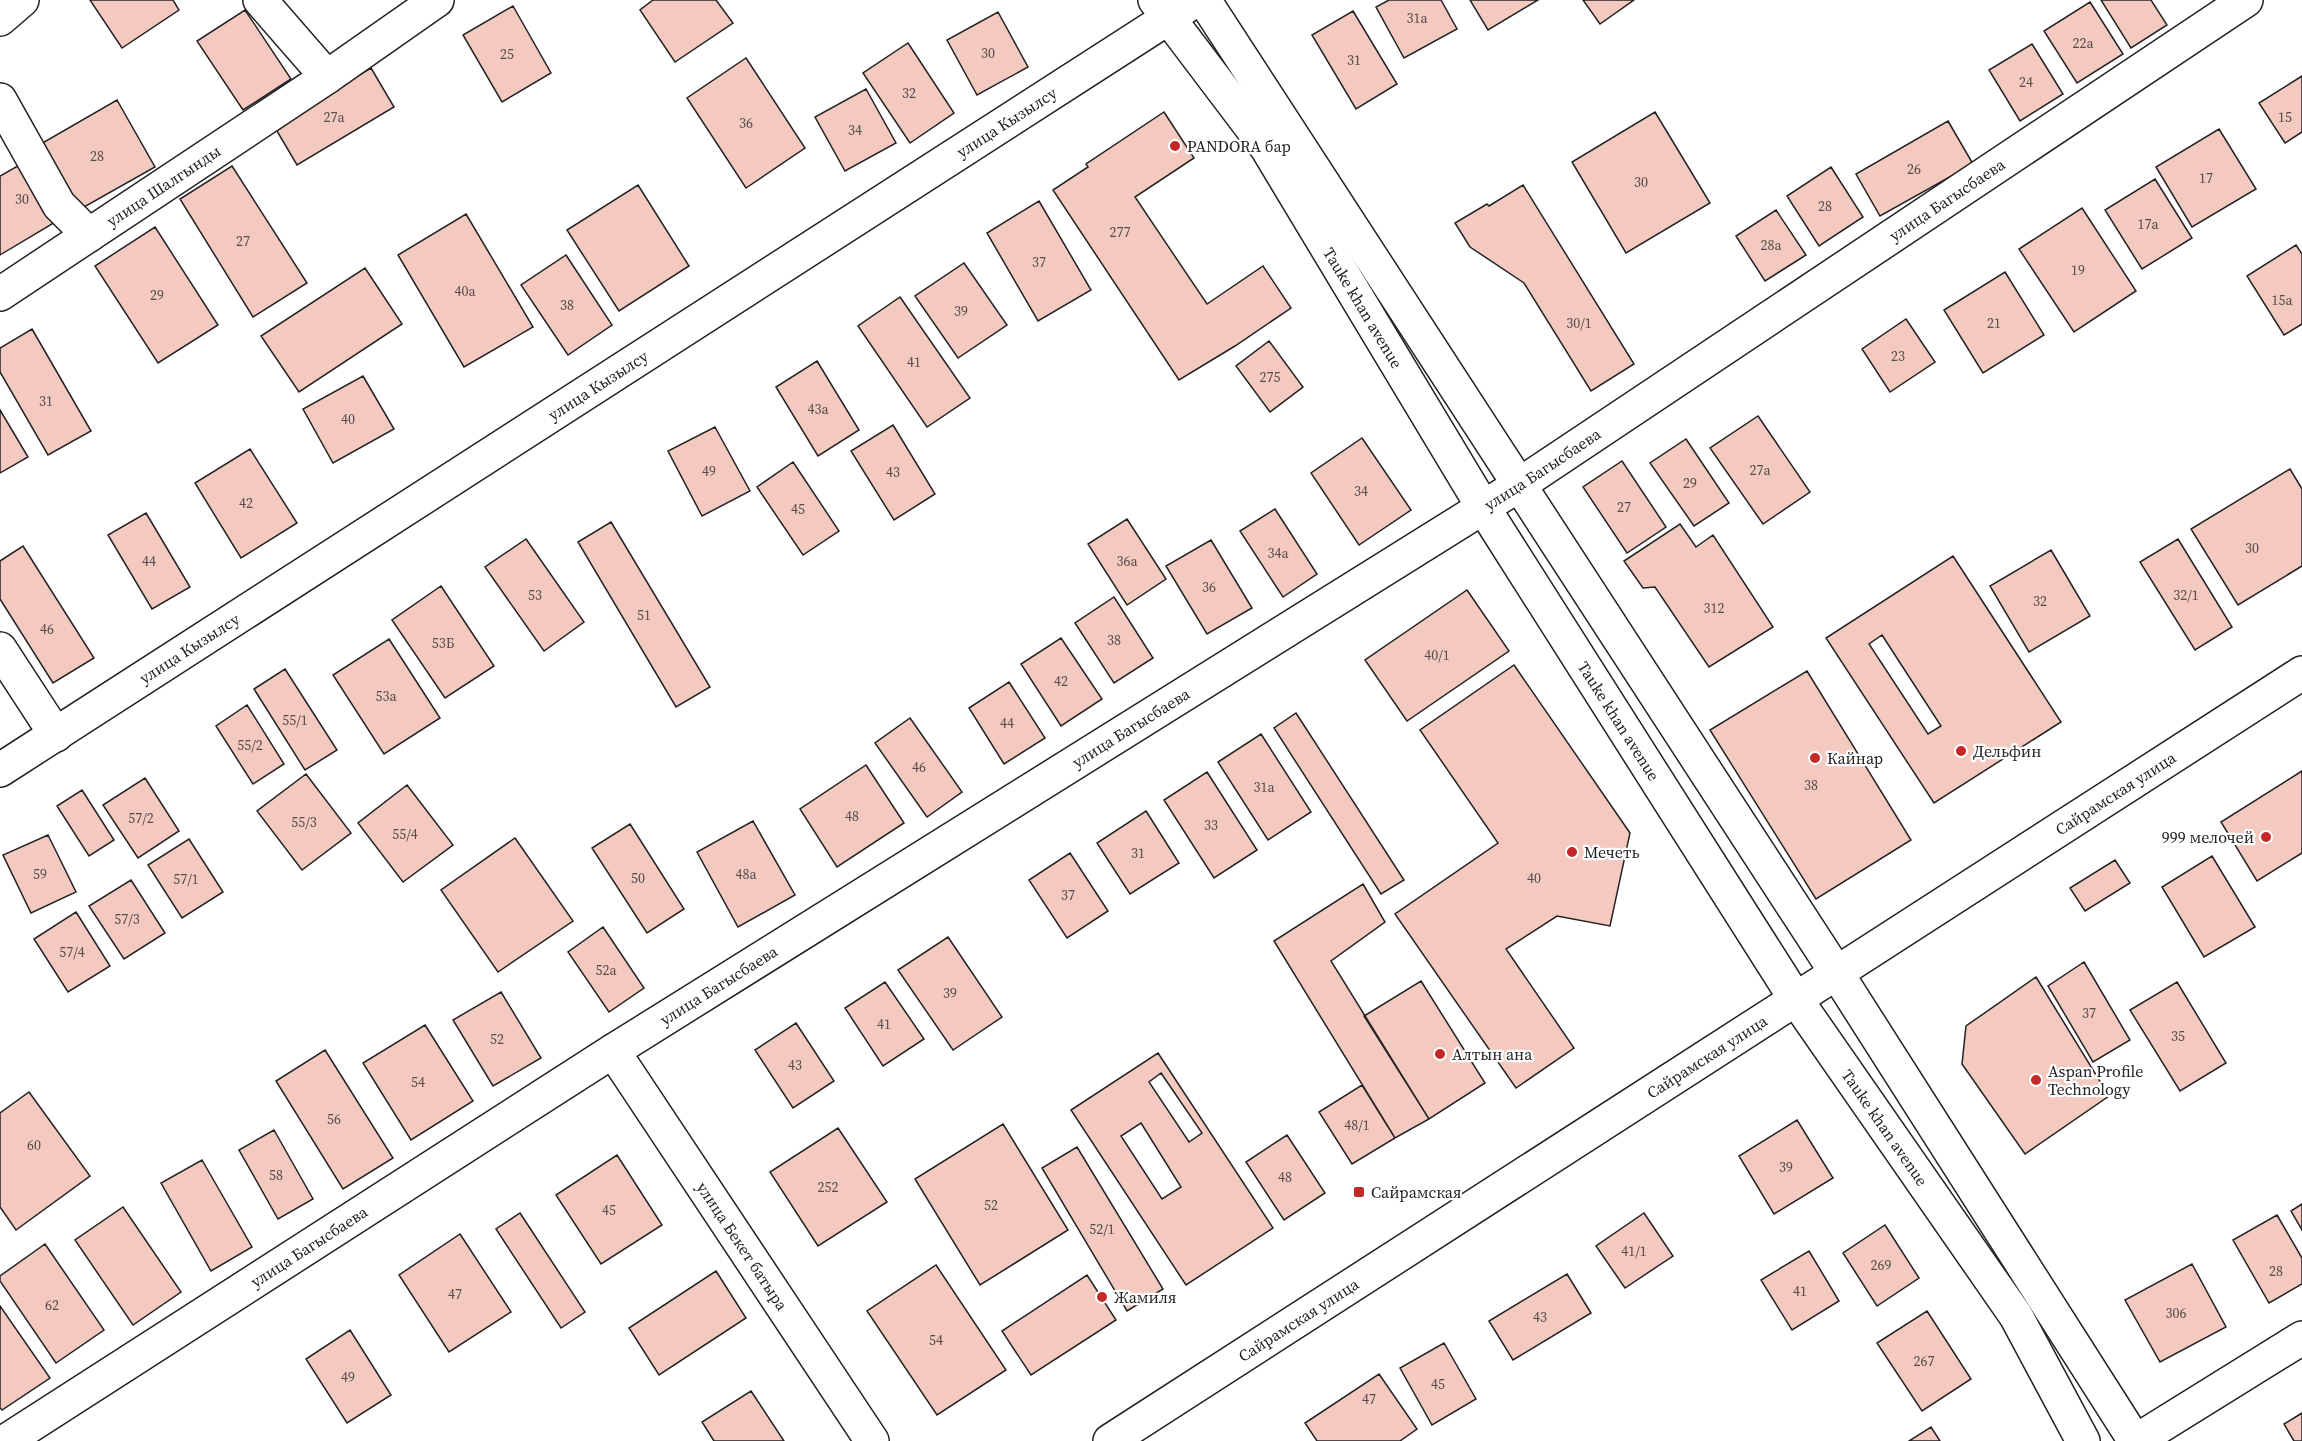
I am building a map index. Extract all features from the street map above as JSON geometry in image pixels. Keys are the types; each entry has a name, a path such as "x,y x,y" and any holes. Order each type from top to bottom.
{"street":[{"path":"0,19 22,0"},
{"path":"260,0 327,77"},
{"name":"улица Шалгынды","path":"0,294 327,77 437,0"},
{"name":"улица Кызылсу","path":"0,770 1161,9 1196,0"},
{"name":"Tauke khan avenue","path":"1204,0 1836,972 2135,1441"},
{"name":"улица Багысбаева","path":"6,1441 613,1051 1519,485 2247,0"},
{"name":"Tauke khan avenue","path":"1161,9 1267,147 1483,507 1795,998 2016,1316 2084,1441"},
{"path":"0,100 59,205 88,235"},
{"path":"0,649 56,735"},
{"name":"Сайрамская улица","path":"1110,1441 2302,673"},
{"name":"улица Бекет батыра","path":"613,1051 872,1441"},
{"path":"2135,1441 2302,1338"}],"building":[{"path":"90,0 173,0 179,10 122,48"},
{"path":"653,0 716,0 733,23 675,62 640,10"},
{"path":"1389,0 1441,0 1457,29 1404,58 1376,7"},
{"path":"1470,0 1538,0 1488,30"},
{"path":"1583,0 1634,0 1600,24"},
{"path":"2101,0 2151,0 2167,25 2131,48"},
{"path":"2090,2 2123,54 2077,83 2044,31"},
{"path":"513,6 551,73 502,102 463,35"},
{"path":"245,10 291,79 243,110 197,41"},
{"path":"1353,11 1397,84 1356,109 1312,35"},
{"path":"998,12 1028,67 977,95 947,40"},
{"path":"908,43 954,113 910,143 863,73"},
{"path":"2032,44 2063,94 2020,121 1989,70"},
{"path":"746,58 805,148 746,188 687,98"},
{"path":"371,68 394,107 297,165 274,126"},
{"path":"2302,76 2302,132 2285,143 2259,103"},
{"path":"866,89 896,143 845,171 815,117"},
{"path":"117,100 155,167 77,211 39,145"},
{"path":"1164,112 1194,158 1135,197 1207,304 1263,266 1291,308 1179,380 1053,190 1088,167 1086,164"},
{"path":"1655,112 1710,203 1626,253 1572,162"},
{"path":"1948,121 1973,164 1880,216 1856,174"},
{"path":"2219,129 2256,189 2192,227 2156,167"},
{"path":"23,163 57,221 0,255 0,176"},
{"path":"232,166 307,283 253,317 180,199"},
{"path":"1831,167 1863,217 1819,246 1787,196"},
{"path":"2155,179 2192,238 2142,269 2105,210"},
{"path":"638,185 689,266 619,311 567,230"},
{"path":"1523,185 1634,364 1591,391 1524,283 1470,247 1455,223"},
{"path":"1039,201 1091,290 1038,321 987,233"},
{"path":"2082,208 2136,291 2074,332 2019,249"},
{"path":"1776,210 1806,255 1765,281 1736,236"},
{"path":"466,214 533,327 464,367 398,255"},
{"path":"155,227 218,325 158,363 95,266"},
{"path":"2296,245 2302,254 2302,324 2284,335 2247,276"},
{"path":"566,255 612,325 568,355 521,285"},
{"path":"964,263 1007,325 958,358 915,296"},
{"path":"365,268 402,324 299,392 261,336"},
{"path":"2005,272 2044,335 1983,373 1944,310"},
{"path":"900,297 970,398 927,427 858,326"},
{"path":"1906,319 1935,362 1890,392 1862,349"},
{"path":"32,329 91,431 48,455 0,372 0,348"},
{"path":"1269,341 1303,387 1270,412 1236,366"},
{"path":"817,361 859,430 818,456 776,387"},
{"path":"363,376 394,429 333,463 303,409"},
{"path":"0,410 28,457 0,473"},
{"path":"1758,416 1810,492 1763,524 1710,448"},
{"path":"893,425 935,494 894,520 851,451"},
{"path":"715,427 750,491 702,516 668,451"},
{"path":"1362,438 1411,510 1359,545 1311,473"},
{"path":"1686,439 1729,503 1694,526 1650,463"},
{"path":"250,449 297,523 241,558 195,483"},
{"path":"1622,461 1666,527 1627,553 1583,487"},
{"path":"793,462 839,531 803,555 757,487"},
{"path":"2290,469 2302,489 2302,566 2238,605 2191,529"},
{"path":"1275,509 1317,574 1283,597 1240,531"},
{"path":"146,513 190,587 152,609 108,535"},
{"path":"1127,519 1166,579 1127,605 1088,544"},
{"path":"611,522 710,687 676,707 578,542"},
{"path":"1680,524 1696,547 1713,535 1773,627 1709,667 1655,587 1643,588 1624,561"},
{"path":"526,539 584,622 544,651 485,567"},
{"path":"2178,539 2232,627 2195,650 2140,562"},
{"path":"1211,540 1252,608 1207,634 1166,566"},
{"path":"23,546 94,658 53,683 0,599 0,561"},
{"path":"2051,550 2090,616 2029,652 1990,586"},
{"path":"1953,556 2061,722 1934,803 1826,638","holes":["1882,635 1941,726 1928,734 1869,644"]},
{"path":"441,586 494,666 445,698 392,620"},
{"path":"1467,590 1509,651 1407,721 1365,660"},
{"path":"1114,597 1153,658 1114,683 1075,623"},
{"path":"1061,638 1102,699 1061,726 1021,664"},
{"path":"389,639 440,718 384,754 333,675"},
{"path":"1514,665 1630,833 1610,926 1557,916 1506,949 1574,1048 1516,1088 1395,914 1498,843 1420,730"},
{"path":"285,669 337,750 305,770 254,689"},
{"path":"1807,671 1911,840 1816,899 1710,730"},
{"path":"1009,682 1045,738 1004,764 969,708"},
{"path":"247,705 284,764 253,784 216,726"},
{"path":"1296,713 1404,880 1381,894 1274,728"},
{"path":"910,718 962,792 927,817 875,743"},
{"path":"1261,734 1311,812 1268,840 1218,762"},
{"path":"866,765 904,823 837,867 800,809"},
{"name":"999 мелочей","path":"2302,771 2302,853 2257,881 2221,822"},
{"path":"1207,772 1257,850 1214,878 1164,800"},
{"path":"306,774 351,833 302,870 257,811"},
{"path":"145,778 179,831 138,858 103,805"},
{"path":"407,785 453,845 403,882 358,823"},
{"path":"82,790 114,840 89,856 57,806"},
{"path":"1146,811 1179,863 1130,894 1097,843"},
{"path":"753,821 795,895 738,927 697,852"},
{"path":"630,824 684,909 647,933 592,848"},
{"path":"48,835 76,892 31,913 3,855"},
{"path":"515,838 573,921 498,972 441,890"},
{"path":"189,839 223,892 182,918 148,865"},
{"path":"1070,853 1108,911 1067,938 1029,880"},
{"path":"2212,856 2255,927 2204,957 2162,887"},
{"path":"2115,860 2130,883 2085,911 2070,888"},
{"path":"131,880 165,933 124,959 89,906"},
{"path":"1363,884 1385,922 1331,961 1429,1119 1395,1138 1274,941"},
{"path":"76,912 110,966 68,992 34,939"},
{"path":"603,927 644,988 609,1012 568,952"},
{"path":"948,937 1002,1017 953,1050 898,970"},
{"path":"2084,962 2130,1040 2093,1062 2048,986"},
{"name":"Aspan Profile Technology","path":"2036,977 2109,1096 2025,1154 1962,1064 1966,1026"},
{"path":"1421,981 1485,1083 1429,1119 1364,1016"},
{"path":"885,982 924,1039 883,1066 845,1008"},
{"path":"2177,982 2226,1063 2180,1091 2130,1010"},
{"path":"501,992 541,1058 493,1086 453,1020"},
{"path":"796,1023 834,1081 793,1108 755,1050"},
{"path":"425,1025 473,1101 411,1140 363,1063"},
{"path":"325,1050 393,1158 343,1189 276,1081"},
{"path":"1158,1053 1273,1228 1186,1285 1071,1110","holes":["1161,1073 1202,1133 1189,1142 1149,1082","1141,1123 1181,1187 1162,1199 1121,1136"]},
{"path":"1362,1085 1395,1138 1352,1164 1319,1112"},
{"path":"29,1092 90,1176 16,1230 0,1207 0,1113"},
{"path":"1797,1120 1833,1178 1774,1214 1739,1156"},
{"path":"1003,1124 1068,1230 980,1285 915,1179"},
{"path":"838,1128 887,1202 818,1246 770,1172"},
{"path":"274,1130 313,1199 278,1219 239,1150"},
{"path":"1287,1135 1325,1193 1284,1220 1246,1162"},
{"path":"1077,1147 1163,1289 1127,1311 1042,1168"},
{"path":"617,1155 662,1225 601,1264 556,1195"},
{"path":"202,1160 252,1247 211,1271 161,1183"},
{"path":"2302,1204 2302,1230 2291,1211"},
{"path":"123,1207 181,1292 133,1325 75,1240"},
{"path":"520,1213 585,1312 561,1328 496,1229"},
{"path":"1644,1213 1673,1256 1625,1288 1596,1246"},
{"path":"2277,1215 2302,1258 2302,1284 2269,1303 2233,1240"},
{"path":"1885,1225 1919,1278 1877,1306 1843,1253"},
{"path":"460,1234 511,1312 449,1352 399,1275"},
{"path":"45,1244 104,1330 56,1363 0,1281 0,1276"},
{"path":"1809,1251 1839,1301 1792,1330 1761,1280"},
{"path":"2192,1264 2226,1327 2160,1362 2125,1300"},
{"path":"936,1265 1006,1370 937,1415 867,1311"},
{"path":"716,1271 746,1318 659,1375 629,1328"},
{"path":"1567,1274 1591,1313 1513,1360 1489,1321"},
{"path":"1087,1275 1116,1320 1031,1375 1002,1331"},
{"path":"0,1306 50,1378 2,1410 0,1408"},
{"path":"1927,1311 1971,1379 1922,1411 1877,1343"},
{"path":"350,1330 391,1395 347,1423 306,1359"},
{"path":"1444,1343 1476,1399 1432,1425 1400,1368"},
{"path":"1379,1374 1417,1429 1400,1441 1317,1441 1305,1423"},
{"path":"751,1391 784,1441 714,1441 702,1422"},
{"path":"2302,1413 2302,1441 2294,1441 2284,1424"},
{"path":"1931,1427 1940,1441 1909,1441"}],"place":[{"name":"PANDORA бар","path":"1175,146"},
{"name":"Дельфин","path":"1961,751"},
{"name":"Кайнар","path":"1815,758"},
{"name":"999 мелочей","path":"2266,837"},
{"name":"Мечеть","path":"1572,852"},
{"name":"Алтын ана","path":"1440,1054"},
{"name":"Aspan Profile Technology","path":"2036,1080"},
{"name":"Сайрамская","path":"1359,1192"},
{"name":"Жамиля","path":"1102,1297"}]}
